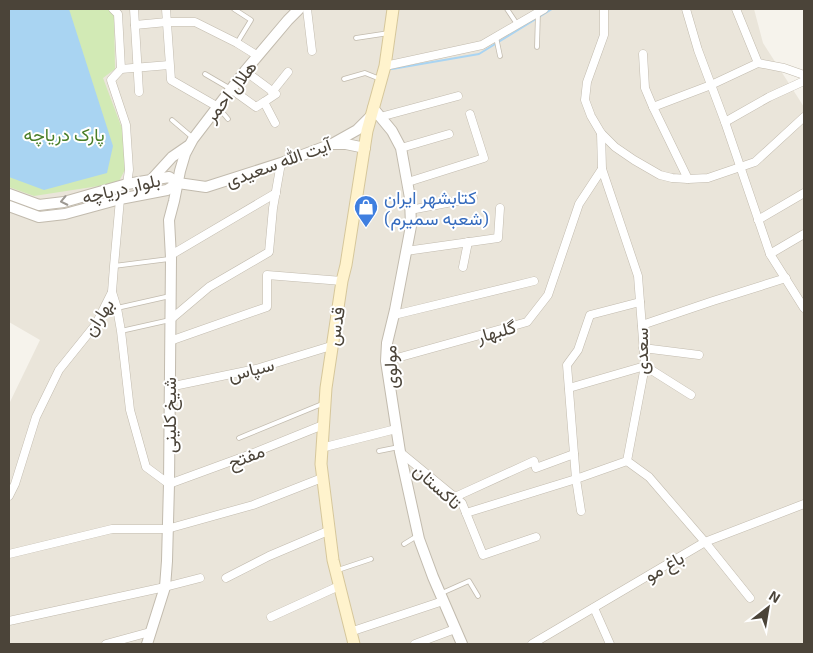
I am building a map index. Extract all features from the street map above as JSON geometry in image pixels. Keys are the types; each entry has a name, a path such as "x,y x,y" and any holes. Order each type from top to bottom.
{"main road":[{"name":"قدس","path":"354,644 339,586 328,531 320,464 324,404 331,346 365,148 375,114 385,66 393,9"}],"street":[{"path":"113,9 118,14 121,69"},
{"path":"134,9 139,92"},
{"path":"166,9 171,80 218,107"},
{"name":"هلال احمر","path":"178,184 185,154 192,141 245,71 299,9"},
{"path":"307,9 312,51"},
{"path":"604,9 604,35 587,82 585,100 591,116 601,133 614,148 660,175 672,178 708,178 755,162 804,117"},
{"path":"686,9 698,50 741,167 770,254 804,308"},
{"path":"736,9 758,63"},
{"path":"385,66 482,44 496,38 540,12"},
{"path":"135,25 195,22 258,56"},
{"path":"643,54 645,88 652,107 688,179"},
{"path":"652,107 711,85 758,63 784,68 804,75"},
{"path":"127,184 129,170 126,125 111,80 121,69 169,65"},
{"path":"231,89 256,107 276,94 245,71"},
{"path":"272,92 288,72"},
{"path":"725,122 769,97 804,81"},
{"path":"375,114 458,96"},
{"path":"264,102 275,123"},
{"name":"آیت الله سعیدی","path":"178,184 206,187 281,163 332,144 357,130 375,114"},
{"name":"مولوی","path":"375,114 392,131 401,148 408,182 411,226 387,343 386,361 399,450 418,535 441,597 462,644"},
{"path":"408,182 484,158 470,114"},
{"name":"سعدی","path":"601,133 602,169 638,276 642,325 645,366 627,461"},
{"path":"401,148 450,134"},
{"path":"150,180 172,157 192,141"},
{"path":"332,144 346,144 365,148"},
{"path":"170,320 209,288 269,252 273,208 281,163"},
{"name":"گلبهار","path":"386,361 527,322 548,296 579,204 602,169"},
{"name":"بلوار دریاچه","path":"9,194 39,205 64,202 127,184 168,177 178,184 167,190 120,199 65,214 39,217 9,206"},
{"name":"شیخ کلینی","path":"147,644 164,587 169,484 171,256 169,220 178,184"},
{"path":"171,256 276,193"},
{"path":"758,220 804,193"},
{"path":"410,210 473,198"},
{"path":"112,292 120,199"},
{"path":"406,251 498,238 500,208"},
{"path":"770,254 804,234"},
{"path":"463,266 468,242"},
{"path":"170,341 267,307 267,275 342,281"},
{"path":"642,325 786,278"},
{"path":"394,315 534,281"},
{"name":"بهاران","path":"112,292 121,331 130,410 146,467 169,484"},
{"name":"بهاران","path":"9,496 15,484 36,418 59,370 96,324 112,292"},
{"path":"581,511 576,479 567,365 578,350 590,314 640,302"},
{"name":"سپاس","path":"169,387 256,369 331,346"},
{"path":"643,348 699,355"},
{"path":"569,388 645,366 691,394"},
{"name":"مفتح","path":"169,484 323,425"},
{"path":"321,448 396,429"},
{"name":"تاکستان","path":"399,450 462,503 483,555 536,537"},
{"path":"455,497 534,461 536,468 574,454"},
{"path":"466,514 627,461 649,477 750,598"},
{"path":"9,554 112,529 167,529 252,505 322,478"},
{"name":"باغ مو","path":"532,644 541,642 705,542 804,504"},
{"path":"226,578 269,556 328,531"},
{"path":"9,621 200,578"},
{"path":"272,617 339,586"},
{"path":"350,632 441,597"},
{"path":"594,608 610,644"},
{"path":"415,644 455,629"},
{"path":"106,644 150,632"}],"lane":[{"name":"هلال احمر","path":"234,9 252,20 237,43"},
{"path":"507,9 517,24"},
{"path":"537,47 540,12"},
{"path":"356,38 390,33"},
{"path":"496,38 500,56"},
{"path":"344,79 365,73 382,80"},
{"path":"205,74 231,89"},
{"path":"218,107 228,119"},
{"path":"172,120 192,141"},
{"path":"114,266 171,256"},
{"path":"117,308 170,296"},
{"path":"121,331 170,320"},
{"path":"239,438 324,404"},
{"path":"379,451 399,450"},
{"path":"404,544 418,535"},
{"path":"336,571 371,559"},
{"path":"441,597 469,580 478,596"}],"shaded area":[{"path":"9,9 754,9 763,43 804,107 804,644 9,644 9,404 40,340 9,322"}],"green space":[{"name":"پارک دریاچه","path":"9,9 109,9 114,14 115,69 103,78 123,131 126,168 118,183 34,196 9,187"}],"water":[{"name":"پارک دریاچه","path":"9,9 69,9 113,146 107,173 44,190 9,177"}],"waterway":[{"path":"392,69 479,54 552,9"}],"place":[{"name":"کتابشهر ایران (شعبه سمیرم)","path":"366,228"}]}
